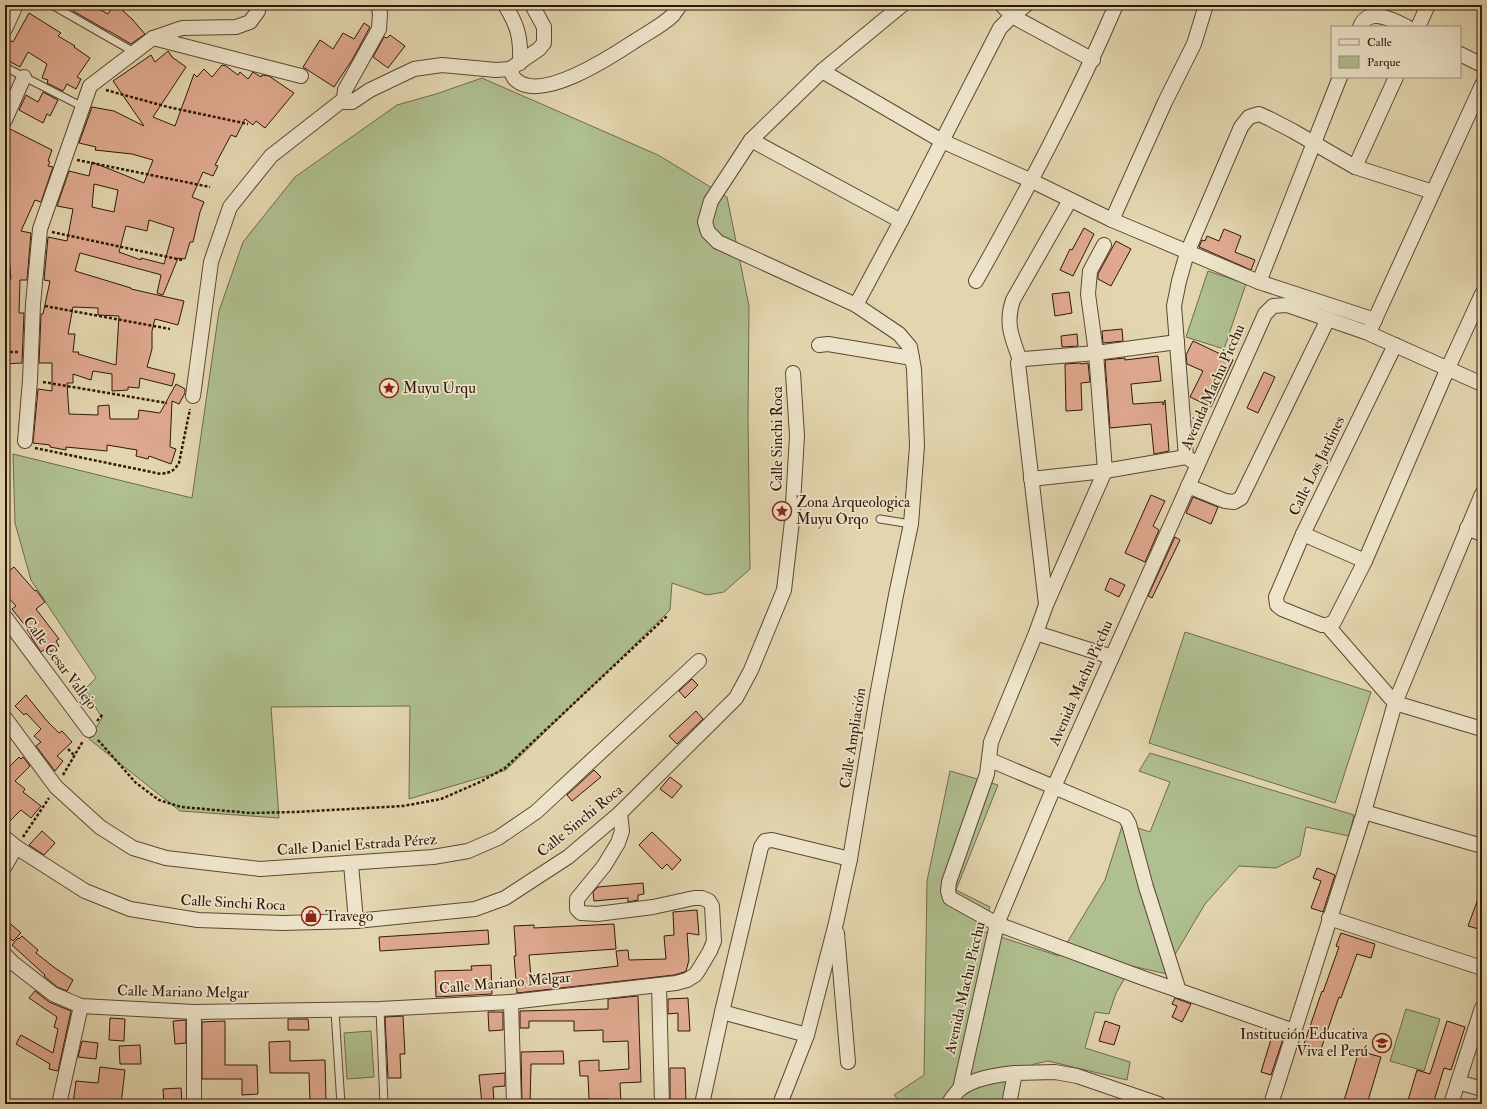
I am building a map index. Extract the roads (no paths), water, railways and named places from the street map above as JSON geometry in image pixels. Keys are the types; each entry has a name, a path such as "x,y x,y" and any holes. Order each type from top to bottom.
{"street":[{"path":"5,29 16,5"},
{"path":"25,441 30,380 33,304 40,229 90,86 153,38 182,28 236,27 250,22 258,10 259,5"},
{"path":"193,396 211,262 230,207 271,156 344,99 345,90 379,29 380,13 378,5"},
{"path":"505,5 514,21 521,44 513,77 517,81 527,85 540,86 560,81 584,72 622,49 672,15 680,5"},
{"path":"344,99 346,102 352,102 370,90 414,69 442,65 496,70 515,66 540,49 544,43 544,27 532,5"},
{"path":"819,345 828,344 913,363 910,347 899,334 856,305 718,242 708,232 705,222 711,201 751,140 822,71 902,5"},
{"path":"1002,5 1012,16 1092,60"},
{"path":"856,305 1000,28 1026,5"},
{"path":"976,281 1032,181 1092,60 1116,5"},
{"path":"1112,220 1165,102 1194,44 1206,5"},
{"path":"1418,26 1428,5"},
{"path":"1360,26 1361,22 1368,17 1380,16 1391,19 1405,26"},
{"path":"153,38 301,76"},
{"path":"1461,54 1482,65"},
{"path":"822,71 942,141 1032,181 1112,220 1186,253 1259,282 1374,320"},
{"path":"5,120 24,77"},
{"path":"1259,282 1340,78"},
{"path":"1354,167 1396,78"},
{"path":"1368,333 1482,85"},
{"path":"1031,479 1192,461 1176,342 1174,306 1186,253 1241,127 1249,116 1259,114 1293,131 1354,167 1433,192"},
{"path":"751,140 901,221"},
{"path":"1046,605 1018,363 1020,360 1009,323 1009,312 1013,300 1070,200"},
{"path":"1104,245 1090,271 1088,294 1096,353 1105,471 1046,605 991,742 990,760 987,774 949,882 948,891 950,898 996,924 1179,991 1294,1031"},
{"path":"1482,294 1448,368 1365,561 1334,622 1327,625 1394,703 1482,729"},
{"name":"Avenida Machu Picchu","path":"960,1089 996,924 1054,787 1188,486 1192,461 1265,314 1273,306 1287,305 1328,319"},
{"path":"1188,486 1225,501 1234,502 1241,498 1328,319 1368,333 1482,384"},
{"path":"1020,360 1096,353 1176,342"},
{"name":"Calle Los Jardines","path":"1327,625 1322,625 1282,609 1277,605 1276,597 1304,534 1395,345"},
{"name":"Calle Ampliación","path":"780,1104 807,1035 836,922 850,859 878,688 896,595 912,524 917,446 913,363"},
{"name":"Calle Sinchi Roca","path":"5,838 16,847 85,891 130,909 198,920 283,923 356,921 475,909 505,898 568,857 620,813 736,698 751,670 784,590 792,521 797,436 793,373"},
{"path":"1271,1104 1364,812 1394,703 1482,494"},
{"path":"1467,528 1482,534"},
{"path":"1304,534 1365,561"},
{"name":"Calle Cesar Vallejo","path":"5,617 89,730"},
{"path":"1036,633 1112,657"},
{"name":"Calle Daniel Estrada Pérez","path":"5,718 56,787 100,828 133,848 166,858 260,869 351,864 433,857 468,851 498,838 536,812 699,661"},
{"path":"990,760 1125,817 1129,824 1146,887 1179,991"},
{"path":"1364,812 1482,846"},
{"name":"Calle Mariano Melgar","path":"5,955 53,994 82,1006 194,1012 336,1011 511,1002 659,985 687,980 698,971 714,941 712,906 709,900 694,898 653,907 597,914 581,913 577,910 577,899 604,866 618,843 622,831 620,813"},
{"path":"702,1104 761,847 765,841 772,840 850,859"},
{"path":"5,866 16,847"},
{"path":"351,864 356,921"},
{"path":"1329,918 1482,968"},
{"path":"836,922 848,1062"},
{"path":"659,985 662,1104"},
{"path":"511,1002 514,1104"},
{"path":"59,1104 82,1006"},
{"path":"1451,1104 1482,1008"},
{"path":"194,1012 194,1104"},
{"path":"722,1012 807,1035"},
{"path":"948,1104 960,1089 978,1080 992,1076 1015,1073 1055,1072 1077,1076 1159,1104"},
{"path":"1009,1104 1015,1073"},
{"path":"1458,1082 1482,1089"}],"lane":[{"path":"52,5 134,52"},
{"path":"5,67 83,107"},
{"path":"880,519 912,524"},
{"path":"380,1009 384,1104"},
{"path":"336,1011 341,1104"}],"place":[{"name":"Muyu Urqu","path":"389,388"},
{"name":"Zona Arqueologica Muyu Orqo","path":"782,511"},
{"name":"Travego","path":"311,916"},
{"name":"Institución Educativa Viva el Perú","path":"1382,1043"}]}
